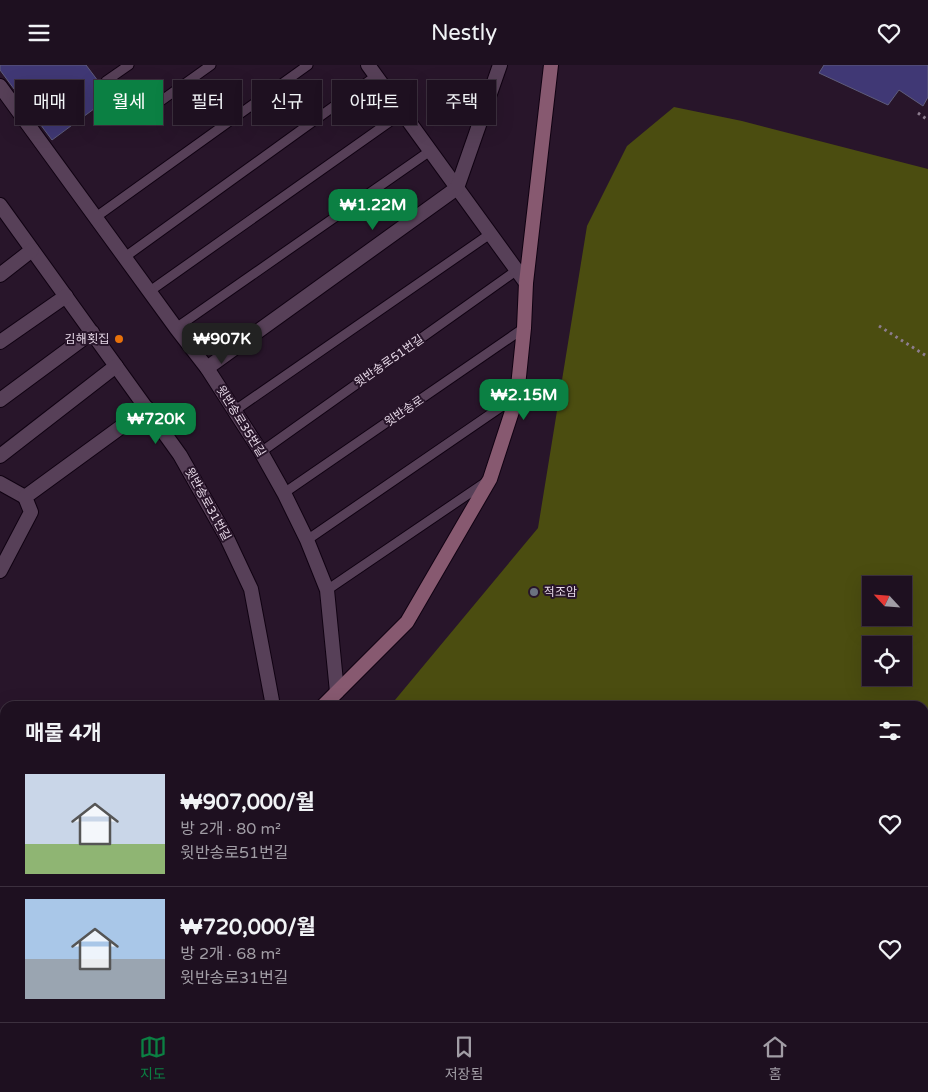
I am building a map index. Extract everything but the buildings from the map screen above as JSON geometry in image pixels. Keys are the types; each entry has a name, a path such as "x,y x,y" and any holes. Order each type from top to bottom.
{"main road":[{"path":"327,701 407,622 490,479 517,396 524,328 526,283 551,65"}],"street":[{"path":"207,368 457,188 500,65"},
{"name":"윗반송로35번길","path":"0,86 207,368 284,493 307,540 327,590 337,691"},
{"path":"411,125 526,283"},
{"name":"윗반송로31번길","path":"1,208 180,455 227,538 251,589 272,701"},
{"path":"0,275 32,250"},
{"path":"0,342 66,296"},
{"path":"0,400 92,332"},
{"path":"0,456 116,366"},
{"path":"25,497 147,408"},
{"path":"0,483 25,497 31,512 0,571"}],"lane":[{"path":"107,80 129,65"},
{"path":"163,100 212,65"},
{"path":"96,217 308,65"},
{"path":"125,257 372,71"},
{"path":"150,291 385,125"},
{"path":"176,328 430,151"},
{"path":"234,411 490,233"},
{"name":"윗반송로51번길","path":"261,453 517,270"},
{"name":"윗반송로","path":"284,493 524,328"},
{"path":"307,540 517,396"},
{"path":"327,590 490,479"}],"path":[{"path":"918,113 928,120"},
{"path":"879,326 928,357"}],"shaded area":[{"path":"674,107 742,121 928,169 928,701 394,701 538,528 587,226 627,146"}],"place":[{"name":"김해횟집","path":"119,339"},
{"name":"적조암","path":"534,592"}]}
